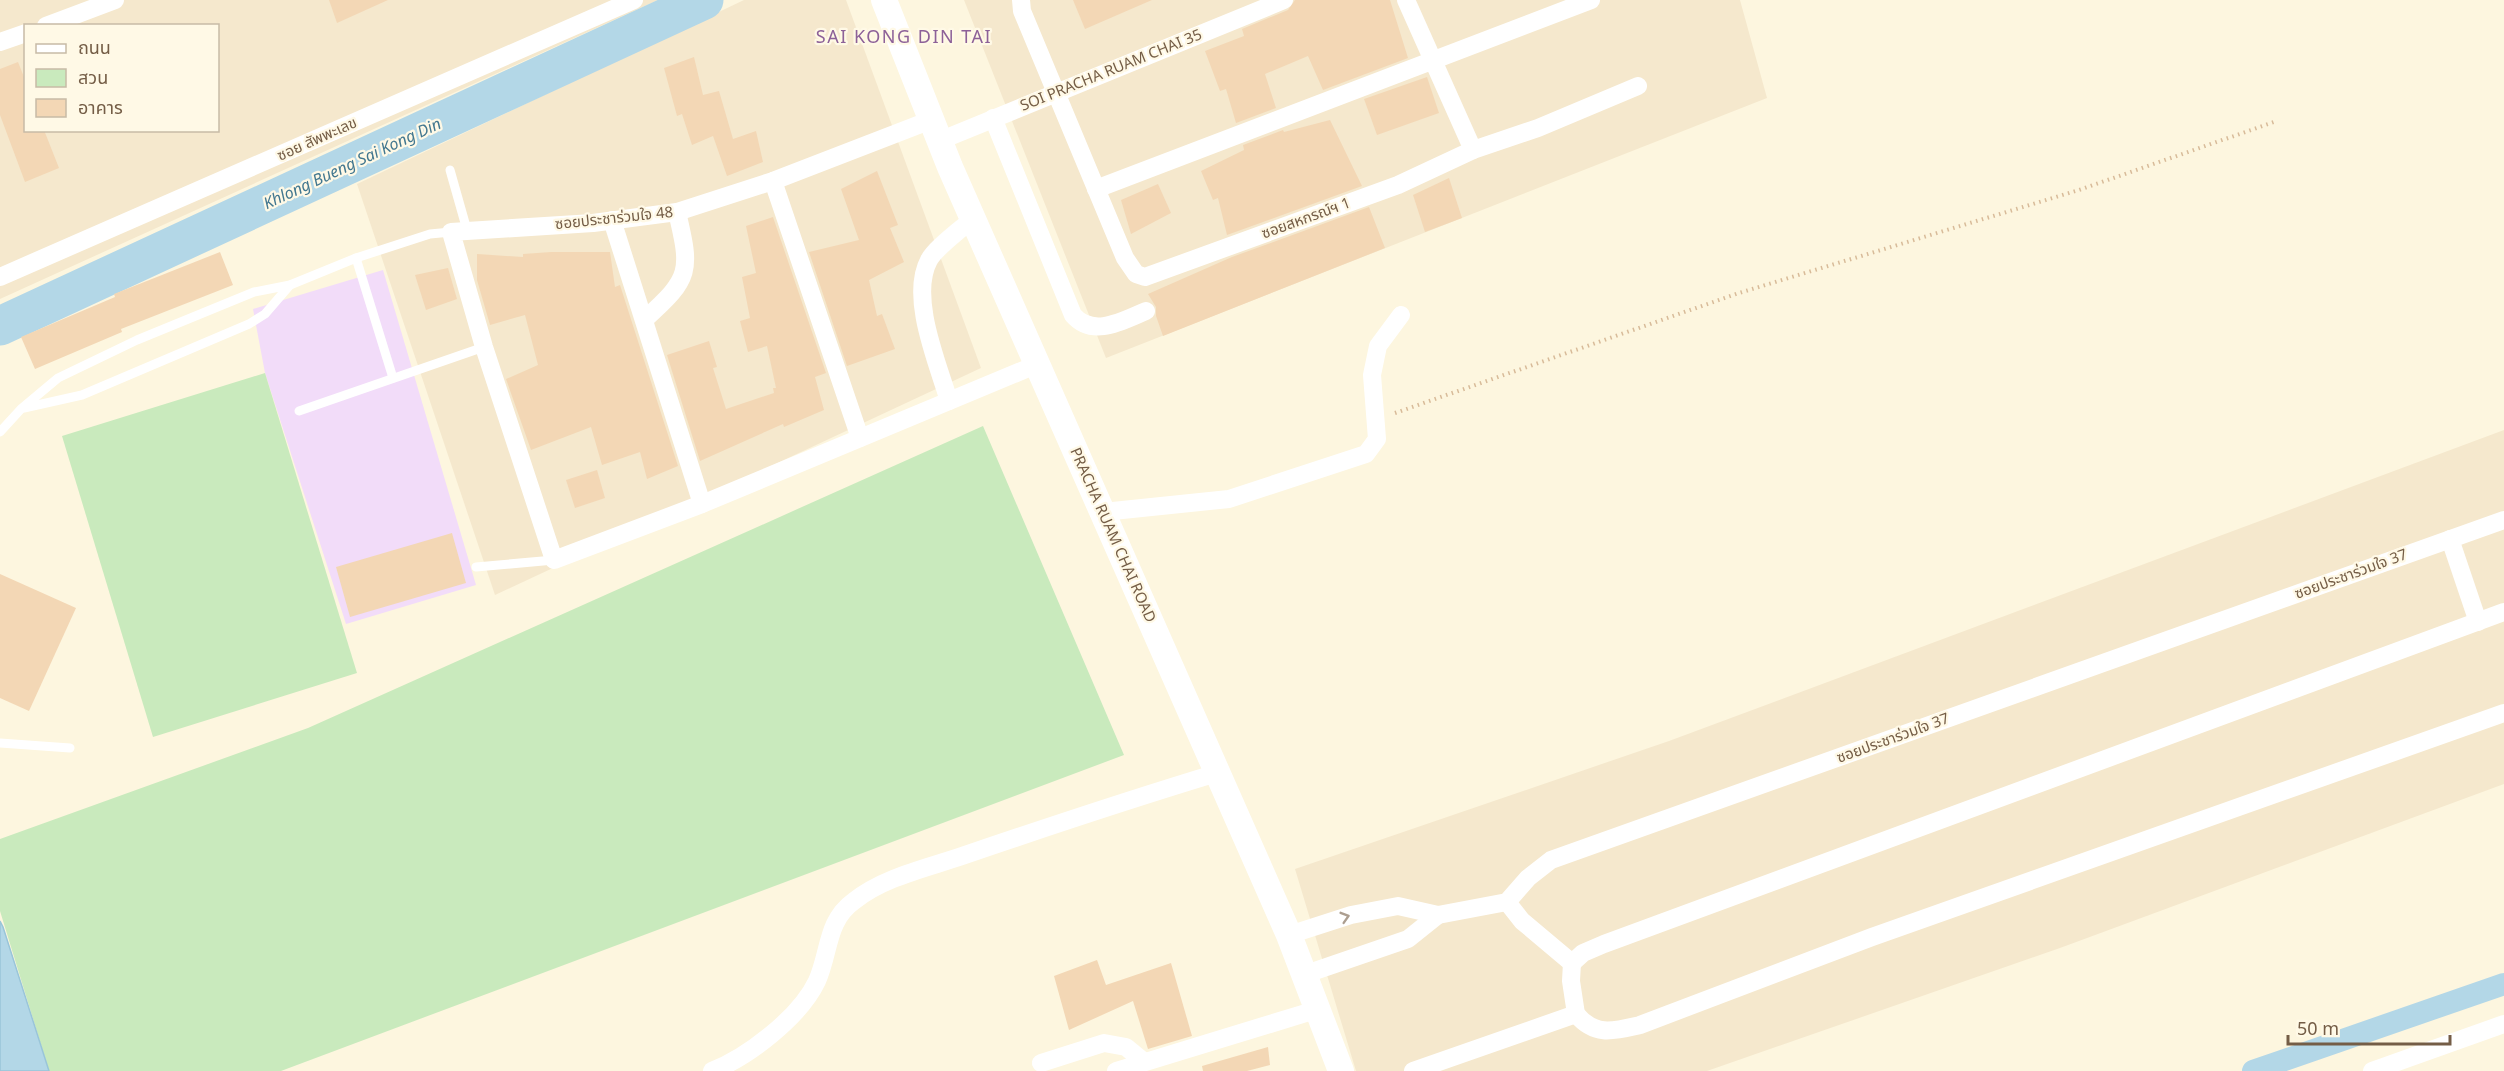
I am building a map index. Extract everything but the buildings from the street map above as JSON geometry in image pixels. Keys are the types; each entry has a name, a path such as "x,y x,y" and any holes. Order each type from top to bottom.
{"main road":[{"name":"PRACHA RUAM CHAI ROAD","path":"885,3 935,130 973,218 1306,974 1341,1071"}],"street":[{"path":"51,24 115,0"},
{"name":"ซอย สัพพะเลข","path":"0,277 634,0"},
{"path":"1021,0 1022,11 1096,189 1591,0"},
{"name":"SOI PRACHA RUAM CHAI 35","path":"935,130 993,118 1284,0"},
{"path":"1406,0 1473,150"},
{"path":"0,42 24,34"},
{"name":"ซอยสหกรณ์ฯ 1","path":"1096,189 1130,268 1136,274 1151,276 1398,185 1473,150 1538,128 1638,86"},
{"path":"993,118 1073,315 1081,324 1092,327 1110,326 1146,311"},
{"name":"ซอยประชาร่วมใจ 48","path":"459,231 612,220 678,212 935,130"},
{"path":"773,181 860,438"},
{"path":"645,320 678,286 686,270 687,252 678,212"},
{"path":"949,401 925,318 925,272 930,258 973,218"},
{"path":"612,220 702,504"},
{"path":"459,231 484,347 554,560 702,504 1038,364"},
{"path":"1103,512 1229,499 1366,454 1377,439 1372,375 1378,346 1401,315"},
{"name":"ซอยประชาร่วมใจ 37","path":"1507,902 1528,878 1551,860 2504,520"},
{"path":"2450,539 2478,622"},
{"path":"1572,963 1583,953 1604,944 2504,612"},
{"path":"1289,935 1351,915 1398,906 1438,915 1507,902 1522,921 1572,963 1576,1014 1594,1030 1610,1032 1640,1025 1872,937 2504,713"},
{"path":"712,1071 750,1052 804,1001 817,981 831,930 841,912 873,889 1073,817 1217,772"},
{"path":"1306,974 1408,939 1438,915"},
{"path":"1116,1071 1319,1009"},
{"path":"1413,1071 1576,1014"},
{"path":"2372,1071 2504,1023"},
{"path":"1041,1063 1104,1043 1126,1047 1143,1061"}],"lane":[{"path":"450,170 459,231"},
{"name":"ซอยประชาร่วมใจ 48","path":"0,432 21,409 58,378 85,363 254,292 290,285 356,258 430,234 459,231"},
{"path":"356,258 393,378"},
{"path":"21,409 82,395 249,324 266,314 290,285"},
{"path":"298,411 484,347"},
{"path":"476,567 554,560"},
{"path":"0,743 70,748"}],"path":[{"path":"1377,419 1739,293 2079,190 2274,122"}],"shaded area":[{"path":"0,0 658,0 0,299"},
{"path":"744,0 846,0 981,368 495,595 357,184"},
{"path":"964,0 1740,0 1767,98 1106,358"},
{"path":"383,270 476,585 346,624 265,373 253,309"},
{"path":"2504,430 2504,784 2060,948 1707,1071 1356,1071 1295,869 1669,741"}],"green space":[{"path":"265,373 357,673 153,737 62,436"},
{"path":"983,426 1124,755 281,1071 49,1071 0,911 0,839 308,728"}],"water":[{"path":"0,921 3,927 49,1071 0,1071"}],"waterway":[{"name":"Khlong Bueng Sai Kong Din","path":"0,326 704,0"},
{"path":"2253,1071 2504,984"}],"district":[{"name":"SAI KONG DIN TAI","path":"904,37"}]}
